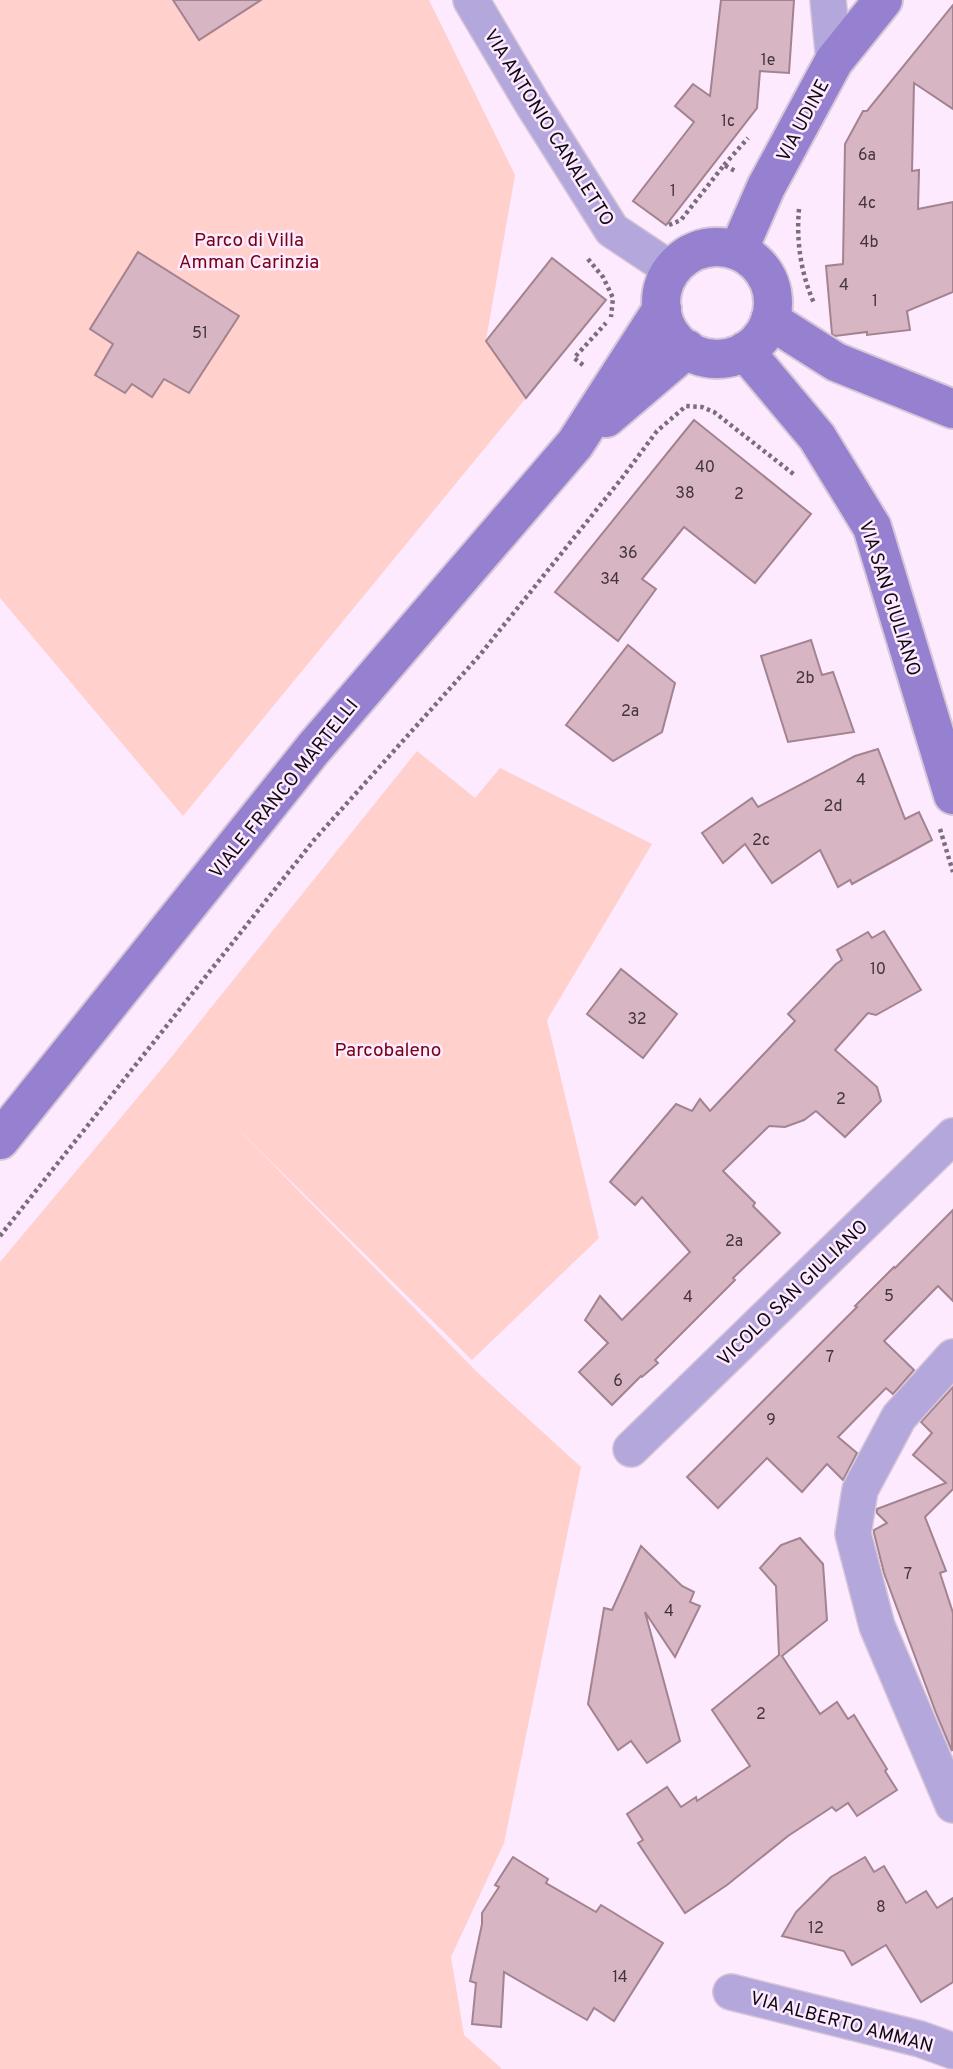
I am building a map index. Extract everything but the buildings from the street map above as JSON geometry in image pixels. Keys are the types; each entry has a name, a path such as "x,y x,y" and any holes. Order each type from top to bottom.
{"main road":[{"name":"VIA UDINE","path":"738,251 766,187 834,61 883,0"},
{"path":"723,247 738,251 759,265 766,276 772,293 770,320 763,335 745,351 726,358 698,355 675,339 666,326 662,309 664,286 680,261 700,250 723,247"},
{"name":"VIALE FRANCO MARTELLI","path":"0,1140 313,749 575,444 662,309"},
{"path":"770,320 836,362 953,409"},
{"name":"VIALE FRANCO MARTELLI","path":"575,444 687,349"},
{"name":"VIA SAN GIULIANO","path":"745,351 817,438 872,527 953,795"}],"street":[{"name":"VIA ANTONIO CANALETTO","path":"471,0 612,230 672,270"},
{"path":"828,0 834,61"},
{"name":"VICOLO SAN GIULIANO","path":"631,1449 953,1136"},
{"path":"953,1357 899,1417 860,1490 853,1534 877,1626 953,1805"},
{"name":"VIA ALBERTO AMMAN","path":"731,1992 920,2039 953,2051"}],"path":[{"path":"0,1236 314,840 479,656 657,431 687,406 702,407 715,412 730,423 802,481"}],"green space":[{"name":"Parco di Villa Amman Carinzia","path":"0,0 429,0 515,175 486,340 526,398 183,816 0,598"},
{"name":"Parcobaleno","path":"417,751 475,798 500,768 652,844 547,1020 599,1238 472,1360 232,1123 478,1373 581,1467 504,1843 451,1957 464,2035 502,2069 0,2069 0,1262 169,1060"}]}
